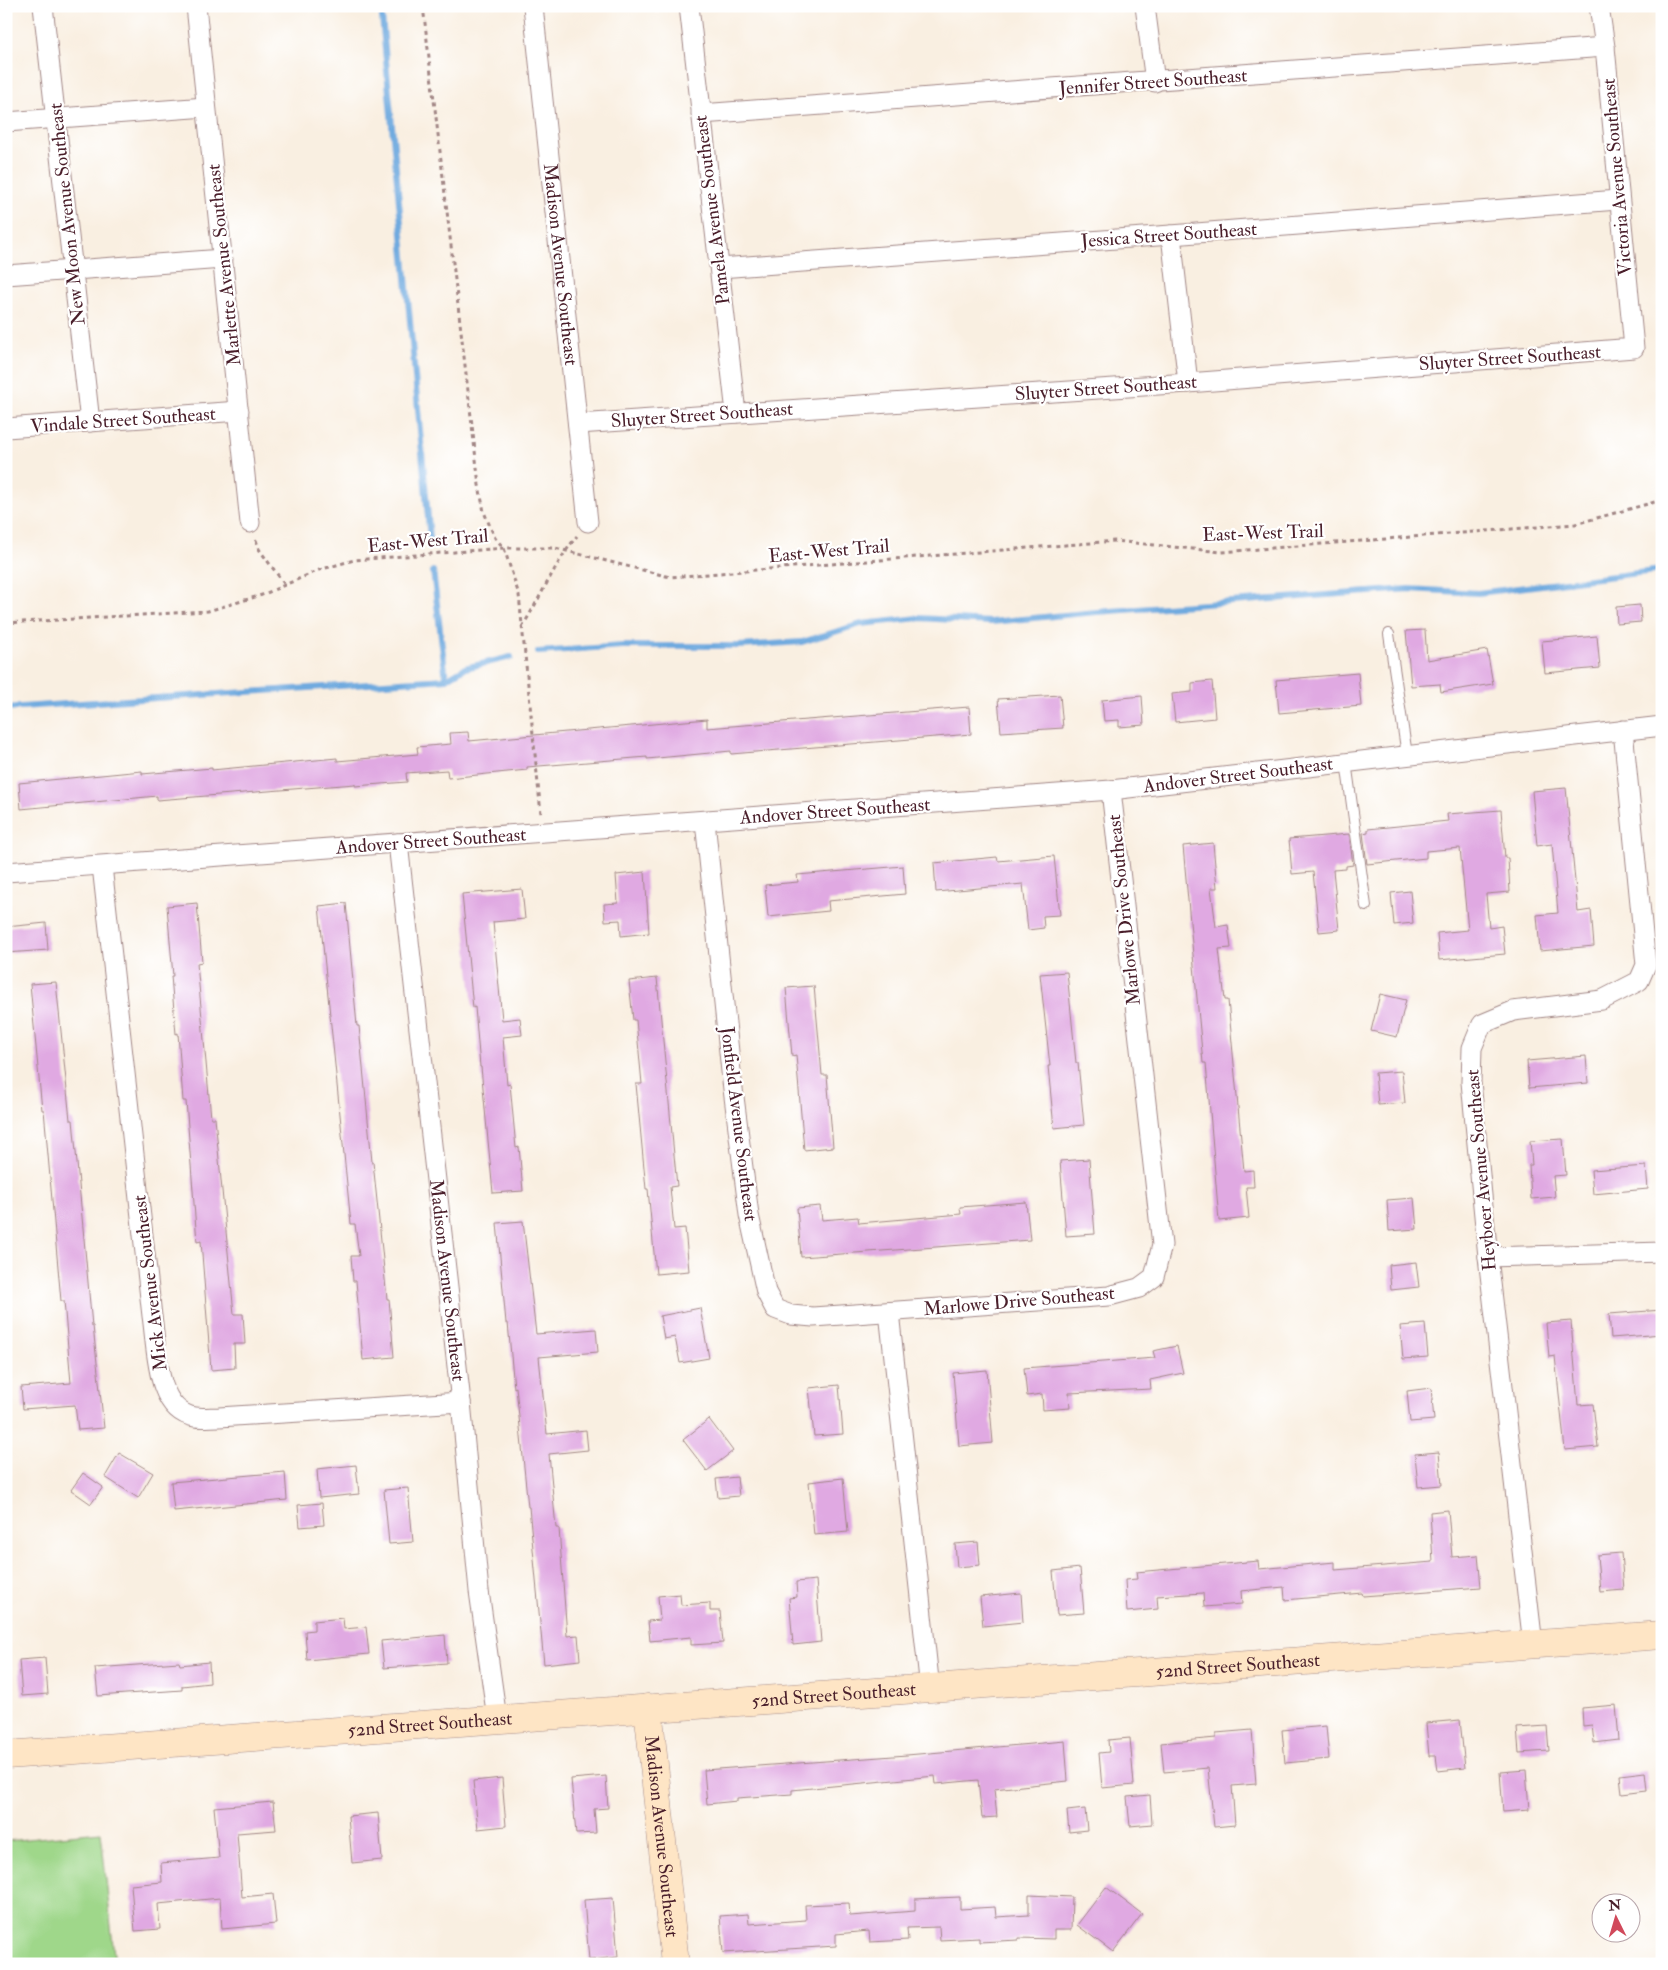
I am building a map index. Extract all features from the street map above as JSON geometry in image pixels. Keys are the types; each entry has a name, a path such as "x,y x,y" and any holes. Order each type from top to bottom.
{"main road":[{"name":"52nd Street Southeast","path":"6,1755 1662,1635"},
{"name":"Madison Avenue Southeast","path":"648,1708 674,1964"}],"street":[{"name":"New Moon Avenue Southeast","path":"43,6 90,422"},
{"name":"Marlette Avenue Southeast","path":"196,6 240,411 250,523"},
{"name":"Madison Avenue Southeast","path":"533,6 588,522"},
{"name":"Pamela Avenue Southeast","path":"689,6 736,413"},
{"path":"1145,6 1155,82"},
{"name":"Victoria Avenue Southeast","path":"1599,6 1634,348"},
{"name":"Jennifer Street Southeast","path":"700,114 1155,82 1604,47"},
{"path":"6,122 206,107"},
{"name":"Jessica Street Southeast","path":"720,268 1618,200"},
{"path":"1171,235 1188,383"},
{"path":"6,275 223,258"},
{"name":"Sluyter Street Southeast","path":"578,424 1188,383 1634,348"},
{"name":"Vindale Street Southeast","path":"6,428 240,411"},
{"name":"Andover Street Southeast","path":"6,872 1111,790 1662,726"},
{"name":"Heyboer Avenue Southeast","path":"1533,1644 1488,1257 1471,1082 1472,1048 1482,1024 1512,1011 1602,1000 1639,981 1646,965 1622,730"},
{"name":"Marlowe Drive Southeast","path":"889,1312 1109,1296 1139,1288 1154,1278 1162,1244 1111,790"},
{"name":"Jonfield Avenue Southeast","path":"705,821 744,1177 749,1215 766,1292 775,1309 792,1314 813,1317 889,1312"},
{"name":"Madison Avenue Southeast","path":"398,843 461,1402 478,1591 497,1719"},
{"name":"Mick Avenue Southeast","path":"102,866 152,1316 163,1389 174,1408 194,1417 218,1417 461,1402"},
{"path":"1488,1257 1662,1252"},
{"path":"889,1312 930,1688"}],"lane":[{"path":"1389,634 1407,755"},
{"path":"1346,762 1366,906"}],"path":[{"path":"424,6 479,485 484,512 495,538 504,548 519,595 543,832"},
{"name":"East-West Trail","path":"6,623 208,611 262,595 319,570 354,560 504,548 555,548 670,577 1114,541 1222,552 1575,524 1662,500"},
{"path":"522,628 565,551 588,522"},
{"path":"250,523 259,548 285,586"}],"green space":[{"path":"101,1832 115,1964 6,1964 6,1841"}],"building":[{"path":"1640,605 1641,622 1617,624 1616,607"},
{"path":"1425,630 1427,660 1487,650 1493,684 1441,692 1440,684 1411,686 1406,631"},
{"path":"1597,636 1600,668 1545,673 1542,641"},
{"path":"1358,673 1361,706 1279,713 1276,680"},
{"path":"1212,681 1215,718 1175,722 1172,694 1192,692 1192,683"},
{"path":"1060,695 1063,728 1001,732 998,699"},
{"path":"1142,696 1144,725 1119,727 1119,720 1104,721 1102,700"},
{"path":"969,707 971,734 731,754 731,751 527,767 527,770 448,778 447,770 406,773 407,782 355,786 355,784 157,800 157,796 21,809 19,783 142,771 142,774 212,768 212,770 337,758 337,761 418,754 417,747 451,744 450,733 468,732 469,741 707,719 707,728"},
{"path":"1566,788 1578,912 1591,910 1594,946 1540,951 1537,915 1558,913 1552,844 1537,846 1532,791"},
{"path":"1501,810 1505,858 1508,858 1510,892 1486,894 1489,928 1502,926 1505,954 1439,960 1437,933 1468,930 1460,848 1426,851 1426,858 1367,864 1363,833 1368,832 1368,829 1448,821 1447,814"},
{"path":"1349,834 1353,865 1346,866 1346,869 1333,870 1339,930 1319,932 1313,872 1292,874 1289,839"},
{"path":"1213,843 1217,888 1211,888 1216,927 1228,925 1231,948 1219,949 1225,1000 1228,1000 1244,1171 1253,1170 1254,1187 1246,1187 1249,1218 1219,1221 1206,1063 1203,1063 1183,846"},
{"path":"1054,856 1060,915 1043,916 1044,928 1028,930 1023,884 936,892 934,863 997,857 998,861"},
{"path":"903,866 905,894 828,901 829,911 768,917 765,885 798,882 797,875"},
{"path":"645,872 649,933 621,936 620,920 605,921 604,904 618,903 616,875"},
{"path":"522,889 525,919 493,922 502,1020 520,1018 522,1035 503,1037 507,1085 510,1084 516,1148 519,1147 523,1191 493,1193 462,894"},
{"path":"1410,891 1413,923 1394,925 1391,893"},
{"path":"197,903 202,962 197,963 211,1118 215,1118 234,1314 243,1314 245,1344 234,1344 235,1368 211,1370 201,1241 197,1242 186,1101 183,1101 178,1033 176,1034 167,906"},
{"path":"346,903 357,1026 359,1026 394,1357 363,1360 356,1281 353,1281 351,1256 359,1256 355,1224 351,1224 319,906"},
{"path":"46,923 48,950 6,953 6,927"},
{"path":"1067,972 1084,1125 1054,1128 1048,1066 1050,1066 1040,974"},
{"path":"657,978 677,1186 670,1187 674,1229 685,1228 689,1271 656,1274 636,1084 642,1084 636,1020 633,1020 629,981"},
{"path":"56,982 70,1120 73,1120 92,1326 104,1428 78,1430 75,1405 23,1409 21,1387 71,1383 64,1301 61,1301 44,1110 42,1110 30,984"},
{"path":"814,986 822,1075 827,1075 833,1147 804,1150 796,1055 792,1056 786,988"},
{"path":"1380,994 1406,1000 1397,1037 1371,1031"},
{"path":"1586,1056 1588,1083 1529,1088 1527,1061"},
{"path":"1402,1071 1405,1103 1378,1105 1375,1073"},
{"path":"1563,1139 1566,1175 1553,1176 1555,1197 1531,1199 1529,1165 1532,1165 1530,1141"},
{"path":"1089,1159 1095,1234 1066,1236 1060,1161"},
{"path":"1646,1166 1648,1189 1593,1194 1591,1170"},
{"path":"1414,1198 1417,1229 1389,1231 1387,1200"},
{"path":"1026,1202 1030,1240 801,1257 797,1208 820,1206 822,1220 858,1217 859,1223 961,1214 960,1207"},
{"path":"523,1221 536,1334 596,1329 598,1352 539,1357 547,1434 586,1430 588,1450 549,1454 556,1528 559,1528 567,1636 578,1635 580,1660 544,1664 529,1507 508,1323 506,1323 497,1223"},
{"path":"1416,1262 1419,1287 1391,1290 1389,1265"},
{"path":"700,1308 709,1358 680,1363 675,1337 664,1339 660,1316"},
{"path":"1662,1310 1662,1334 1611,1338 1609,1314"},
{"path":"1571,1321 1578,1405 1593,1404 1598,1447 1565,1450 1555,1356 1549,1357 1546,1323"},
{"path":"1425,1324 1428,1357 1403,1359 1400,1326"},
{"path":"1177,1346 1183,1373 1150,1380 1151,1389 1069,1393 1070,1408 1043,1410 1042,1394 1027,1396 1024,1368 1155,1358 1153,1351"},
{"path":"987,1370 993,1443 959,1446 953,1373"},
{"path":"839,1385 843,1434 814,1436 809,1388"},
{"path":"1431,1388 1434,1420 1410,1422 1407,1391"},
{"path":"709,1419 733,1451 707,1471 683,1440"},
{"path":"1439,1452 1442,1485 1418,1487 1415,1454"},
{"path":"119,1453 153,1473 138,1498 105,1477"},
{"path":"356,1465 359,1494 319,1498 317,1469"},
{"path":"285,1472 287,1500 174,1511 171,1482"},
{"path":"83,1473 103,1487 91,1504 71,1490"},
{"path":"737,1477 739,1496 718,1498 716,1479"},
{"path":"843,1478 848,1532 814,1535 809,1482"},
{"path":"408,1488 413,1542 389,1544 384,1490"},
{"path":"322,1503 324,1525 300,1527 298,1505"},
{"path":"1448,1510 1452,1557 1478,1555 1481,1587 1363,1596 1362,1593 1285,1600 1284,1587 1241,1591 1242,1604 1204,1607 1203,1593 1157,1596 1158,1609 1127,1612 1125,1580 1137,1579 1136,1572 1258,1561 1259,1569 1335,1562 1335,1570 1433,1562 1430,1512"},
{"path":"978,1542 980,1565 957,1567 955,1544"},
{"path":"1621,1553 1624,1590 1600,1592 1597,1555"},
{"path":"1080,1568 1084,1613 1057,1615 1053,1571"},
{"path":"816,1580 821,1642 793,1645 789,1598 797,1597 796,1582"},
{"path":"1021,1593 1023,1622 983,1626 980,1597"},
{"path":"680,1594 681,1605 710,1603 710,1611 720,1611 723,1643 691,1645 691,1637 650,1641 648,1621 660,1620 658,1596"},
{"path":"343,1618 344,1629 366,1627 369,1654 307,1660 305,1631 314,1630 314,1621"},
{"path":"445,1635 447,1663 384,1668 381,1641"},
{"path":"45,1658 48,1694 22,1696 19,1660"},
{"path":"179,1662 180,1665 209,1662 210,1683 182,1686 182,1690 98,1696 95,1668"},
{"path":"1616,1705 1619,1740 1594,1743 1592,1725 1583,1726 1582,1708"},
{"path":"1460,1720 1465,1768 1438,1771 1436,1756 1429,1756 1426,1723"},
{"path":"1326,1726 1329,1759 1285,1763 1282,1730"},
{"path":"1547,1726 1549,1751 1519,1753 1517,1728"},
{"path":"1252,1730 1256,1784 1232,1786 1235,1825 1214,1827 1208,1768 1164,1772 1161,1743 1216,1738 1216,1733"},
{"path":"1130,1738 1134,1785 1102,1788 1099,1753 1109,1752 1108,1740"},
{"path":"1065,1741 1068,1781 994,1789 997,1817 982,1818 978,1780 936,1784 935,1776 792,1790 792,1794 737,1798 737,1801 707,1804 704,1770"},
{"path":"1526,1770 1529,1810 1503,1812 1500,1772"},
{"path":"1645,1772 1647,1791 1622,1794 1620,1775"},
{"path":"606,1776 608,1808 594,1809 596,1833 576,1834 571,1779"},
{"path":"502,1778 506,1826 478,1829 473,1781"},
{"path":"1150,1795 1152,1824 1130,1826 1127,1797"},
{"path":"273,1802 276,1830 237,1833 242,1897 273,1894 276,1924 222,1929 220,1898 158,1904 160,1929 135,1931 131,1885 162,1882 161,1863 219,1858 214,1807"},
{"path":"1085,1809 1087,1830 1069,1832 1067,1811"},
{"path":"378,1813 382,1860 352,1863 348,1816"},
{"path":"1106,1887 1142,1914 1113,1952 1077,1925"},
{"path":"1029,1895 1072,1897 1071,1930 1054,1930 1054,1939 1019,1938 1019,1940 979,1942 979,1938 940,1940 939,1927 907,1928 908,1940 870,1942 869,1931 836,1934 836,1946 723,1953 720,1916 748,1914 749,1924 806,1920 805,1905 849,1903 850,1916 915,1911 915,1899 960,1897 960,1909 995,1907 996,1917 1029,1915"},
{"path":"613,1898 618,1957 589,1960 584,1900"}],"waterway":[{"path":"381,6 430,539"},
{"path":"538,652 622,646 739,646 802,642 861,624 919,618 991,622 1097,612 1409,589 1478,593 1662,570"},
{"path":"433,571 446,679"},
{"path":"6,708 446,679 465,668 511,657"}]}
